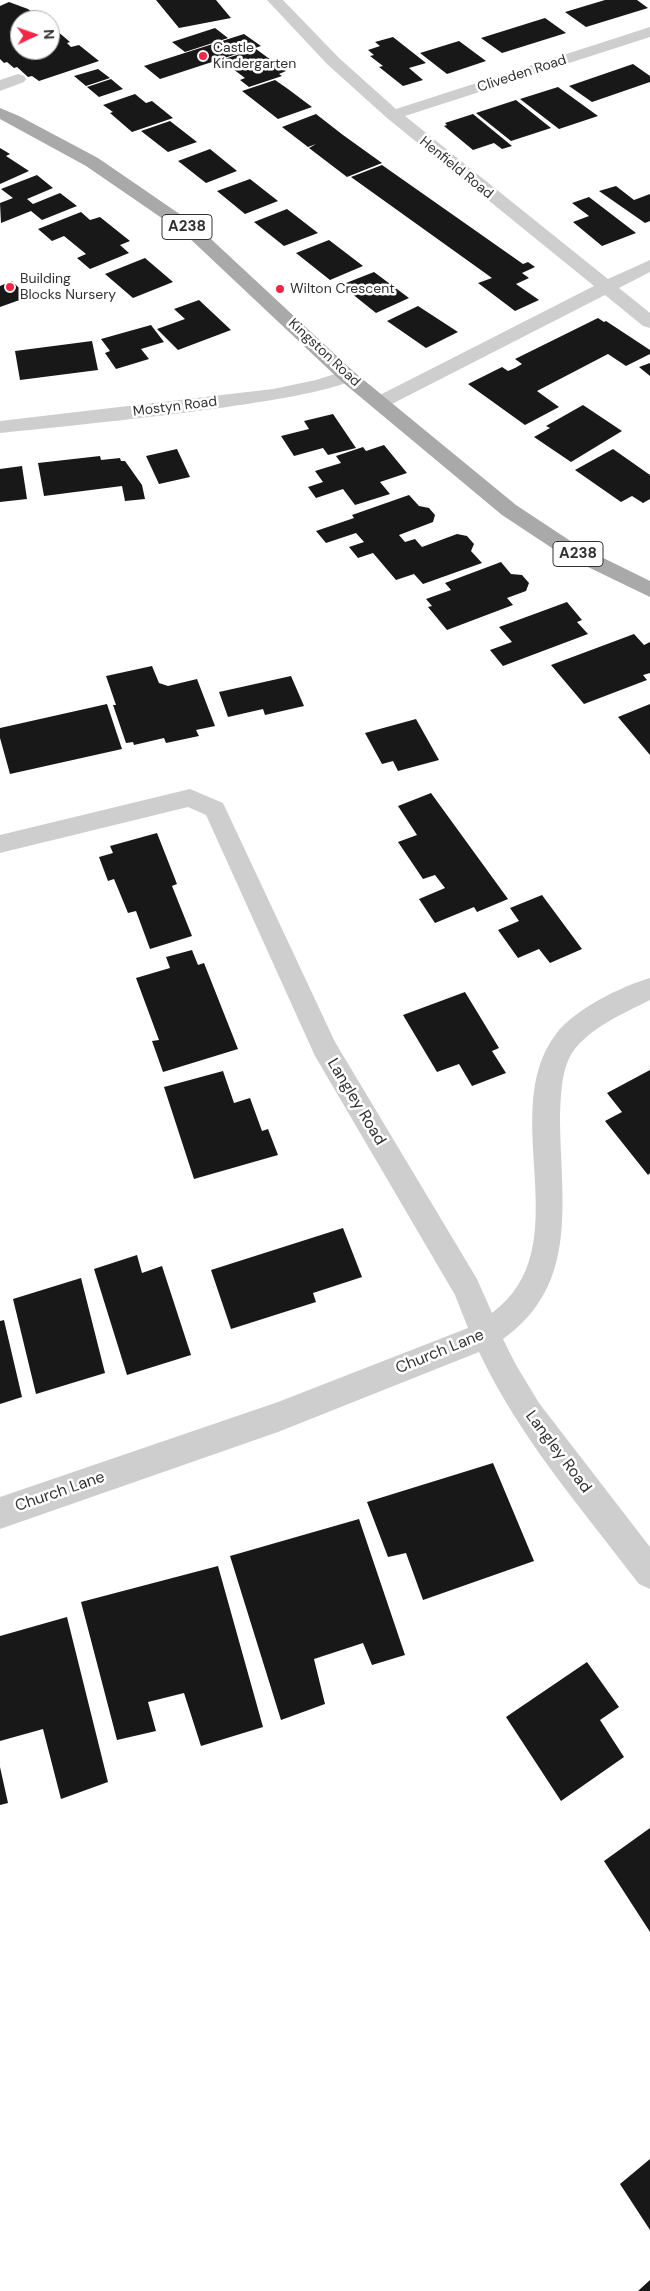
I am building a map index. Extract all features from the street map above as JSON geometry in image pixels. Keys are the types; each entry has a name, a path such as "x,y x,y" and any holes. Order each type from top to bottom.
{"main road":[{"name":"Kingston Road","path":"0,113 92,162 178,221 212,248 347,376 509,510 568,549 650,590"}],"street":[{"name":"Henfield Road","path":"275,0 333,61 393,115 605,288 650,322"},
{"name":"Cliveden Road","path":"393,115 650,32"},
{"path":"0,86 18,79"},
{"path":"379,402 412,387 650,265"},
{"name":"Mostyn Road","path":"0,427 273,395 320,385 347,376"},
{"name":"Langley Road","path":"0,844 190,798 215,809 324,1048 467,1288 486,1336 505,1375 528,1413 648,1567"},
{"name":"Church Lane","path":"0,1513 278,1417 486,1336 510,1317 529,1293 542,1265 550,1234 551,1197 546,1123 548,1091 554,1064 566,1042 585,1022 650,988"}],"building":[{"path":"156,0 216,0 231,18 179,28"},
{"path":"605,0 637,0 648,8 586,27 565,12"},
{"path":"9,2 29,10 10,10 10,60 60,60 60,34 70,42 67,43 71,47 79,45 99,61 39,81 32,76 28,77 17,67 14,68 0,59 0,6"},
{"path":"545,18 566,33 502,53 481,38"},
{"path":"215,28 228,38 185,52 172,42"},
{"name":"Castle Kindergarten","path":"244,34 261,46 160,79 144,66"},
{"path":"393,37 426,63 409,68 423,80 403,86 379,67 383,66 370,56 374,55 368,50 380,46 375,42"},
{"path":"459,41 486,61 447,74 420,53"},
{"path":"256,49 286,71 279,74 282,76 249,87 240,80 245,78 221,60"},
{"path":"633,64 650,76 650,82 592,102 569,86"},
{"path":"98,69 110,78 86,86 74,76"},
{"path":"111,79 123,89 99,97 87,87"},
{"path":"275,80 312,107 278,119 242,91"},
{"path":"558,87 598,116 559,129 520,99"},
{"path":"135,94 146,103 152,101 173,118 132,132 110,113 113,112 103,105"},
{"path":"516,100 551,128 511,141 476,113"},
{"path":"316,114 382,163 347,177 309,148 316,144 308,147 282,127"},
{"path":"473,114 512,146 502,149 494,143 473,150 444,126 447,125 445,123"},
{"path":"170,121 197,142 168,152 141,131"},
{"path":"0,148 10,154 6,156 29,171 0,184"},
{"path":"210,149 237,171 206,183 178,161"},
{"path":"382,165 523,264 528,262 535,267 522,273 529,278 516,284 539,300 515,311 478,283 492,278 351,177"},
{"path":"37,175 53,188 27,199 33,204 60,193 77,206 42,220 31,211 1,223 0,203 13,198 1,189"},
{"path":"250,179 278,201 245,214 217,191"},
{"path":"616,186 634,200 650,194 650,221 645,223 599,191"},
{"path":"589,197 636,233 602,246 573,222 589,216 572,203"},
{"path":"287,209 318,233 284,246 254,222"},
{"path":"81,212 90,220 100,217 130,241 120,245 129,253 90,269 77,258 86,254 64,236 52,241 38,229"},
{"path":"329,240 363,266 330,280 296,253"},
{"path":"145,258 173,282 133,298 105,274"},
{"path":"374,272 409,298 376,313 341,285"},
{"name":"Building Blocks Nursery","path":"12,281 28,297 0,307 0,286"},
{"path":"199,300 231,330 178,350 157,329 185,319 174,309"},
{"path":"418,306 458,332 426,348 387,321"},
{"path":"598,318 604,322 606,321 650,350 650,354 626,366 608,354 537,391 559,407 525,425 468,384 502,367 508,371 515,368 522,364 515,359"},
{"path":"151,325 164,342 141,349 149,359 116,369 105,353 110,351 101,339"},
{"path":"92,341 98,370 20,380 15,351"},
{"path":"650,363 650,376 639,367"},
{"path":"583,405 622,431 571,462 534,437 550,428 546,426"},
{"path":"333,414 356,448 328,455 323,448 294,456 281,436 309,429 304,421"},
{"path":"384,445 407,473 380,482 390,494 355,505 343,489 316,498 308,487 323,482 315,471 341,463 336,456 363,447 366,451"},
{"path":"177,449 190,477 159,484 146,456"},
{"path":"613,449 650,475 650,499 643,503 632,496 621,502 575,470"},
{"path":"100,456 101,460 120,458 121,461 125,461 142,485 145,499 125,501 122,486 44,496 38,463"},
{"path":"22,466 27,499 0,502 0,469"},
{"path":"409,495 419,506 429,508 435,515 433,522 399,535 405,542 415,539 422,547 457,534 467,536 474,544 471,551 482,563 423,584 414,574 396,580 373,553 358,558 349,547 364,542 356,533 326,543 316,531 354,518 352,515"},
{"path":"501,562 511,574 522,575 529,583 526,591 507,598 513,605 447,630 428,607 432,606 426,599 451,590 445,583"},
{"path":"567,602 582,620 577,622 588,634 503,666 490,650 512,642 499,627"},
{"path":"634,634 644,645 650,642 650,673 643,675 647,680 584,704 551,665"},
{"path":"152,666 159,683 168,686 197,679 215,726 196,730 199,736 166,743 164,738 134,745 133,742 126,743 113,705 116,705 106,676"},
{"path":"291,676 304,706 265,715 263,709 228,717 219,692"},
{"path":"107,704 122,749 10,774 0,738 0,728"},
{"path":"650,704 650,755 618,717"},
{"path":"416,719 439,760 398,771 393,761 382,764 365,733"},
{"path":"431,793 508,899 477,912 474,907 435,923 419,899 445,888 435,875 423,879 398,842 417,835 398,806"},
{"path":"157,833 177,884 172,886 192,936 150,949 136,911 128,913 114,879 108,881 99,857 113,853 110,846"},
{"path":"542,895 582,949 550,963 539,949 518,958 498,930 519,921 510,908"},
{"path":"192,950 198,965 204,963 238,1049 163,1072 152,1041 159,1040 136,978 170,968 166,957"},
{"path":"465,992 499,1048 492,1051 506,1073 472,1086 459,1064 437,1072 403,1015"},
{"path":"650,1070 650,1173 648,1175 605,1121 622,1112 607,1093"},
{"path":"223,1071 234,1103 250,1098 262,1131 268,1129 278,1155 194,1179 164,1087"},
{"path":"343,1228 362,1277 313,1293 316,1302 231,1329 211,1270"},
{"path":"137,1255 142,1273 162,1266 191,1355 127,1375 94,1269"},
{"path":"81,1278 105,1373 36,1394 13,1299"},
{"path":"4,1320 22,1397 0,1404 0,1321"},
{"path":"493,1463 534,1561 423,1600 406,1553 388,1557 367,1502"},
{"path":"359,1519 405,1655 372,1665 363,1643 314,1659 325,1704 281,1720 230,1556"},
{"path":"218,1566 263,1727 201,1746 184,1693 148,1702 156,1731 117,1740 81,1602"},
{"path":"67,1617 108,1782 61,1799 43,1729 0,1741 0,1636"},
{"path":"587,1662 619,1707 600,1720 624,1757 561,1801 506,1717"},
{"path":"0,1767 8,1803 0,1805"},
{"path":"650,1828 650,1932 604,1861"},
{"path":"650,2159 650,2230 620,2184"},
{"path":"650,2280 650,2291 638,2291"}],"place":[{"name":"Castle Kindergarten","path":"203,56"},
{"name":"Building Blocks Nursery","path":"10,287"},
{"name":"Wilton Crescent","path":"280,289"}]}
